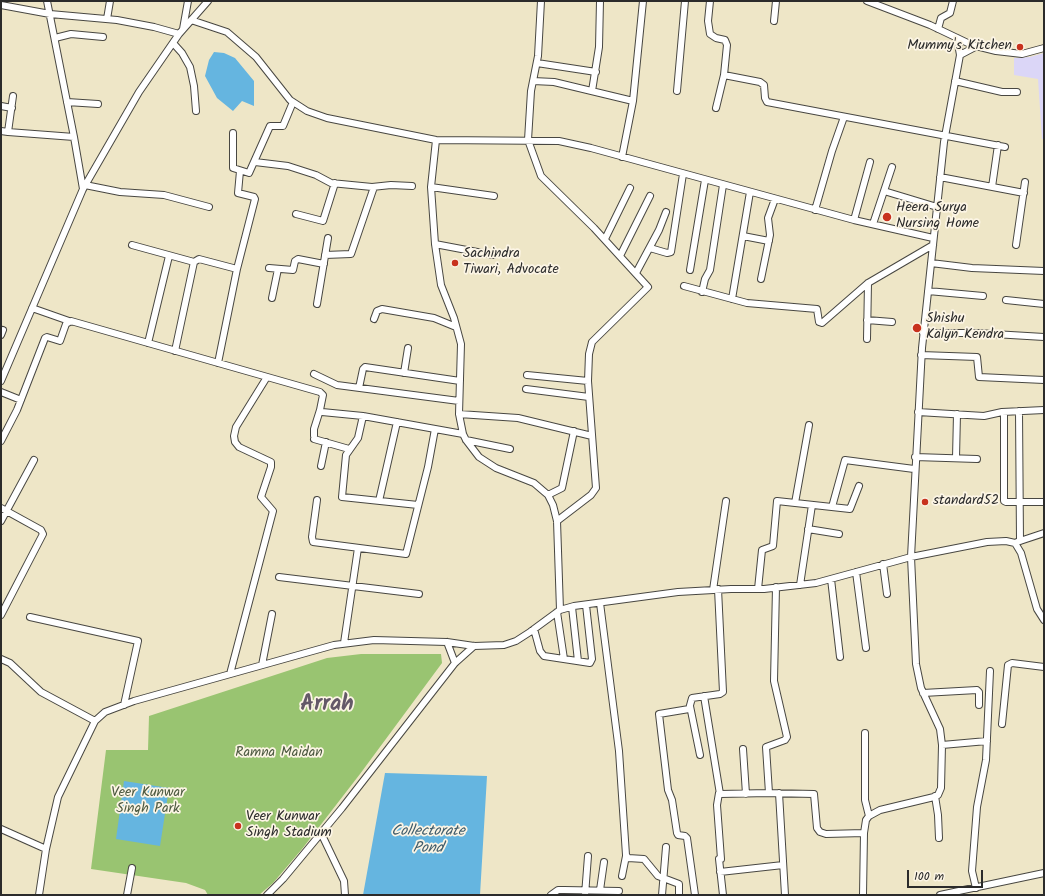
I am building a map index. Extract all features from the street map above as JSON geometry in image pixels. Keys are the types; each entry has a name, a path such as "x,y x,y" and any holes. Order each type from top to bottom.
{"street":[{"path":"47,1 84,187"},
{"path":"107,19 110,1"},
{"path":"181,32 188,1"},
{"path":"1,381 84,187 139,92 181,32 208,1"},
{"path":"541,1 537,63 533,81 528,140 541,176 604,239 648,287 592,342 589,354 588,381 596,488 591,495 557,521"},
{"path":"592,91 596,72 600,1"},
{"path":"622,157 633,101 643,1"},
{"path":"677,91 685,1"},
{"path":"710,1 708,21 710,34 716,38 725,40 727,45 724,75 716,108"},
{"path":"774,21 776,1"},
{"path":"867,1 977,46 996,51 1022,54 1044,48"},
{"path":"938,29 942,18 950,13 953,1"},
{"path":"1,5 50,14 142,24 181,32"},
{"path":"191,20 227,32 256,57 293,102 306,111 326,118 436,140 559,141 854,220 933,238"},
{"path":"55,38 71,34 103,37"},
{"path":"863,895 864,833 866,820 869,816 880,810 935,796 941,788 942,745 940,729 923,693 916,664 911,557 914,469 921,355 940,177 960,55 957,38"},
{"path":"173,43 182,53 190,67 194,86 196,110"},
{"path":"960,55 977,46"},
{"path":"537,63 596,72"},
{"path":"724,75 760,82 764,85 765,98 772,103 946,134 1006,147"},
{"path":"533,81 554,82 633,101"},
{"path":"955,81 1002,92 1017,92"},
{"path":"8,132 13,96"},
{"path":"67,102 98,104"},
{"path":"233,133 233,168 249,173 255,162 263,138 270,126 283,126 293,102"},
{"path":"1,106 12,108"},
{"path":"816,210 832,150 844,117"},
{"path":"1,131 74,136"},
{"path":"436,140 431,187 435,244 441,284 461,344 459,414 464,437 479,457 496,468 534,483 548,495 553,505 557,521 559,611 564,659"},
{"path":"992,187 998,145"},
{"path":"255,162 288,166 335,183 374,187 391,184 412,186"},
{"path":"854,220 870,162"},
{"path":"873,224 892,167"},
{"path":"218,363 237,269 255,199 253,197 238,193 240,171"},
{"path":"650,248 667,254 671,252 683,174"},
{"path":"940,177 1024,193"},
{"path":"690,270 705,180"},
{"path":"1016,245 1026,182"},
{"path":"296,214 323,221 335,183"},
{"path":"702,292 705,279 710,270 723,185"},
{"path":"84,187 120,192 164,195 209,207"},
{"path":"325,255 351,254 374,187"},
{"path":"431,187 494,196"},
{"path":"604,239 630,188"},
{"path":"884,191 937,207"},
{"path":"732,299 750,192"},
{"path":"620,256 650,196"},
{"path":"762,279 769,241 770,230 768,218 775,199"},
{"path":"636,274 650,248 666,212"},
{"path":"743,236 769,241"},
{"path":"317,304 328,238"},
{"path":"435,244 493,255"},
{"path":"132,245 194,262 199,259 237,269"},
{"path":"684,286 732,299 760,304 817,310 819,322 822,323 868,283 932,245"},
{"path":"148,343 169,256"},
{"path":"269,268 293,270 295,261 298,259 324,264"},
{"path":"175,351 194,262"},
{"path":"931,263 972,268 1044,271"},
{"path":"272,298 278,269"},
{"path":"866,339 868,283"},
{"path":"928,291 983,296"},
{"path":"1006,300 1044,304"},
{"path":"32,308 69,321 268,376 322,393 323,396 314,429 314,437 349,449"},
{"path":"374,319 376,311 382,309 434,318 456,327"},
{"path":"867,320 892,322"},
{"path":"1,440 21,400 45,338 47,337 60,341 66,324 69,321"},
{"path":"923,334 977,333 1044,337"},
{"path":"404,373 408,348"},
{"path":"921,355 977,357 979,377 1044,380"},
{"path":"359,388 363,369 365,367 460,381"},
{"path":"314,374 333,383 359,388 460,401"},
{"path":"527,375 588,381"},
{"path":"230,674 273,511 261,497 271,467 271,462 239,447 235,442 234,436 236,427 268,376"},
{"path":"526,389 590,397"},
{"path":"1,392 21,400"},
{"path":"320,410 435,429 510,449"},
{"path":"918,412 984,416 1004,412 1044,410"},
{"path":"1019,411 1020,502 1018,542 1037,609 1044,620"},
{"path":"1004,412 1004,501 1044,502"},
{"path":"459,414 518,418 592,436"},
{"path":"956,458 957,414"},
{"path":"363,416 358,438 349,449 346,457 342,497 418,505"},
{"path":"379,501 397,422"},
{"path":"795,503 809,425"},
{"path":"317,500 313,542 406,554 435,429"},
{"path":"548,495 562,488 574,431"},
{"path":"321,466 326,442"},
{"path":"915,457 977,459"},
{"path":"1,521 3,510 34,460"},
{"path":"832,507 845,460 914,469"},
{"path":"758,589 762,550 773,546 776,502 812,504 850,509 859,486"},
{"path":"700,755 690,706 691,698 723,692 716,590 726,501"},
{"path":"800,585 812,504"},
{"path":"1,615 43,534 41,530 3,510"},
{"path":"808,529 839,534"},
{"path":"39,895 46,849 58,797 95,721 105,712 124,705 262,664 344,643 374,640 447,642 474,646 504,645 516,641 559,611 586,604 678,592 758,589 800,585 831,579 911,557 987,542 1018,542 1044,533"},
{"path":"344,643 358,548"},
{"path":"883,564 887,594"},
{"path":"856,572 866,648"},
{"path":"279,577 418,594"},
{"path":"831,579 840,658"},
{"path":"769,793 766,746 785,740 787,737 774,681 776,587"},
{"path":"600,603 619,751 626,856 622,876"},
{"path":"534,629 543,655 547,657 589,663 592,661 586,604"},
{"path":"572,607 578,661"},
{"path":"262,664 272,614"},
{"path":"30,617 138,641 124,705"},
{"path":"447,642 455,663"},
{"path":"269,894 389,749 455,663 474,646"},
{"path":"1,659 10,663 41,692 95,721"},
{"path":"1002,724 1008,664 1012,663 1044,668"},
{"path":"976,888 972,871 978,807 986,760 990,671"},
{"path":"923,693 976,690 979,692 980,705"},
{"path":"704,696 714,749 719,793 717,805 720,872 723,895"},
{"path":"690,706 687,709 660,712 659,714 668,790 677,834 687,838 695,895"},
{"path":"865,733 865,800 869,816"},
{"path":"942,745 987,741"},
{"path":"743,749 746,794"},
{"path":"719,793 724,795 769,793 816,795 818,828 823,833 864,833"},
{"path":"779,793 785,895"},
{"path":"935,796 938,815 938,838"},
{"path":"1,829 46,849"},
{"path":"321,833 344,881 346,895"},
{"path":"662,895 666,847"},
{"path":"585,893 588,856"},
{"path":"626,856 644,859 656,874 679,884 679,895"},
{"path":"600,890 604,862"},
{"path":"720,872 783,865"},
{"path":"127,895 132,868"},
{"path":"940,895 960,893 1044,873"},
{"path":"551,895 558,890 585,893 600,890 619,891"}],"shaded area":[{"path":"1044,53 1044,139 1042,139 1038,79 1014,75 1014,58 1030,57"}],"green space":[{"name":"Ramna Maidan","path":"361,654 441,654 442,663 360,774 302,849 273,883 259,895 208,895 205,890 186,883 91,869 106,750 148,750 149,716 327,658"}],"water":[{"path":"214,52 224,53 235,58 254,81 254,106 242,101 233,111 217,98 205,76 209,60"},
{"name":"Collectorate Pond","path":"385,773 487,776 480,895 363,895"},
{"path":"124,781 169,788 160,846 116,839"}],"place":[{"name":"Mummy's Kitchen","path":"1020,47"},
{"name":"Heera Surya Nursing Home","path":"887,217"},
{"name":"Sachindra Tiwari, Advocate","path":"455,263"},
{"name":"Shishu Kalyn Kendra","path":"917,328"},
{"name":"standard52","path":"925,502"},
{"name":"Veer Kunwar Singh Stadium","path":"238,826"}],"district":[{"name":"Arrah","path":"327,706"}],"park label":[{"name":"Veer Kunwar Singh Park","path":"148,802"}]}
